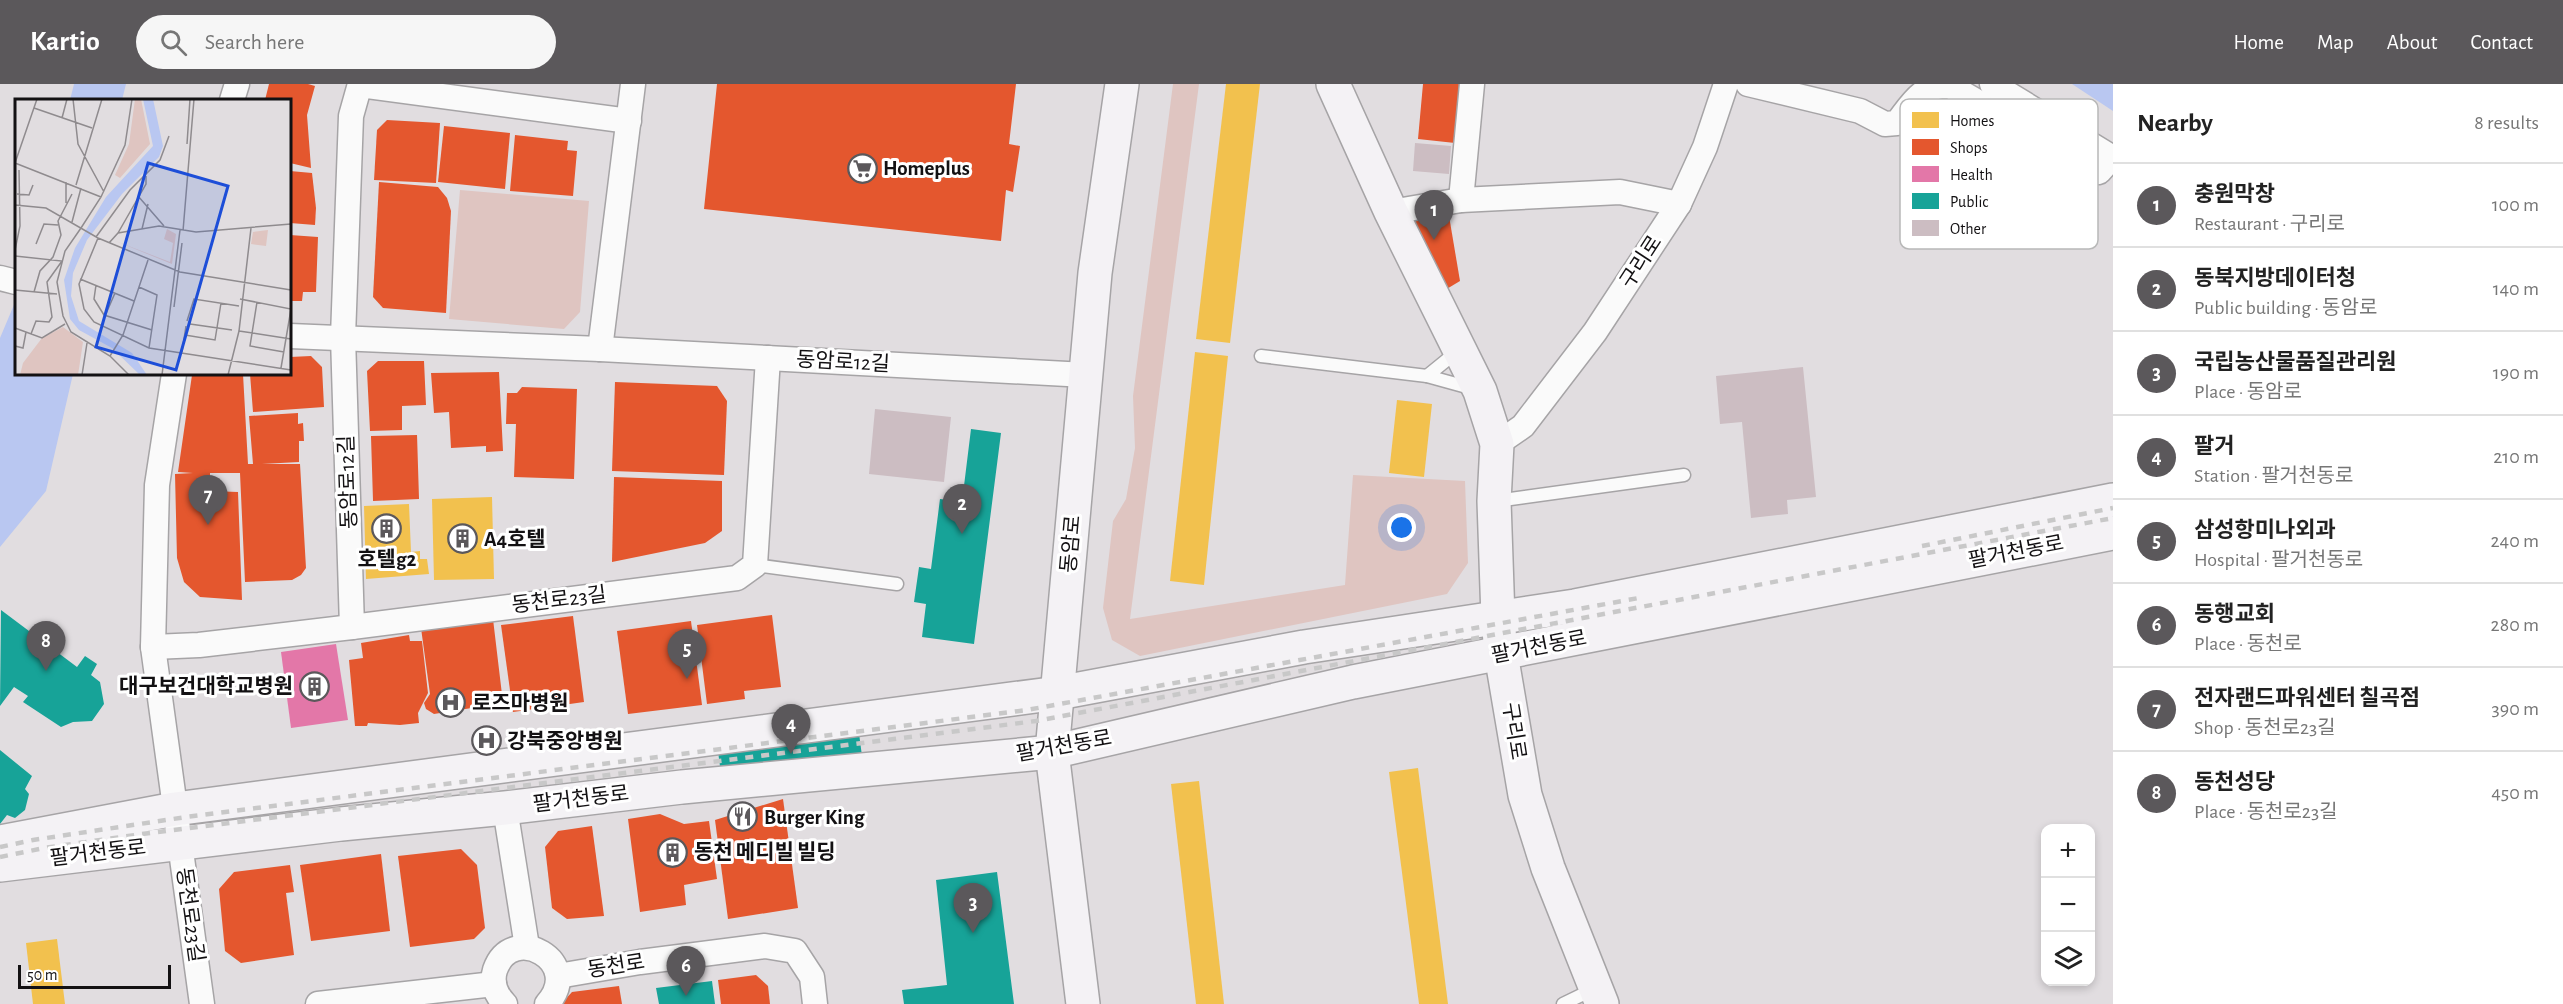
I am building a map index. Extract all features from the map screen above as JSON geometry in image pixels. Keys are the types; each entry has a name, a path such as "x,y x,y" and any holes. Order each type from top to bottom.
{"main road":[{"name":"동암로","path":"1083,1004 1052,752 1095,273 1122,84"},
{"name":"구리로","path":"1333,84 1391,212 1480,391 1497,444 1494,501 1498,618 1501,654 1525,795 1548,868 1599,996"},
{"name":"팔거천동로","path":"0,842 175,809 1058,693 1304,647 1575,606 2113,500"},
{"name":"팔거천동로","path":"0,865 682,787 1052,752 1353,682 2113,533"}],"street":[{"path":"232,99 237,84"},
{"name":"동암로12길","path":"352,627 343,338 351,116 360,84 628,121"},
{"path":"600,349 633,84"},
{"path":"1461,200 1472,84"},
{"name":"구리로","path":"1497,444 1523,426 1574,360 1679,204 1705,147 1726,84"},
{"path":"1749,84 1860,111 1886,124 1897,123 1900,119"},
{"path":"1992,84 2017,99"},
{"path":"1917,99 1925,90 1936,86 1950,86 1973,99"},
{"path":"2098,148 2113,157 2098,171"},
{"path":"1391,212 1461,200 1620,192 1679,204"},
{"path":"0,278 15,282"},
{"name":"동암로12길","path":"291,336 600,349 1086,375"},
{"path":"755,565 768,358"},
{"name":"동천로23길","path":"174,375 157,485 153,647 202,1004"},
{"name":"동천로23길","path":"153,647 199,645 352,627 737,578 755,565"},
{"path":"505,808 527,947"},
{"name":"동천로","path":"558,976 640,962 765,946 795,951 812,977 815,1004"},
{"path":"318,1004 499,994 494,974 502,958 509,952 527,947 536,949 551,959 558,976 555,992 547,1004"}],"lane":[{"path":"1427,376 1460,350"},
{"path":"1261,356 1427,376 1480,391"},
{"path":"1494,501 1684,476"},
{"path":"755,565 897,584"},
{"path":"1563,1004 1599,996"}],"shaded area":[{"path":"1173,84 1199,84 1130,619 1345,585 1353,475 1465,481 1468,563 1447,594 1140,656 1112,640 1103,608 1113,521 1126,499 1135,448 1133,396"},
{"path":"460,190 589,201 580,312 564,329 449,319"}],"water":[{"path":"74,84 126,84 122,99 70,99"},
{"path":"2072,84 2113,84 2113,111"},
{"path":"15,302 15,375 73,375 46,491 0,547 0,338"}],"building: Homes":[{"path":"1226,84 1260,84 1230,343 1196,339"},
{"path":"1195,352 1228,356 1204,585 1170,581"},
{"path":"1397,400 1432,404 1424,477 1389,473"},
{"name":"A4호텔","path":"492,497 494,579 434,580 432,499"},
{"name":"호텔g2","path":"409,504 411,552 420,551 420,559 427,559 429,574 366,579 364,506"},
{"path":"1418,768 1448,1004 1419,1004 1389,772"},
{"path":"1199,781 1224,1004 1196,1004 1171,784"},
{"path":"57,939 65,1004 33,1004 26,943"}],"building: Shops":[{"path":"269,84 315,86 307,115 311,168 291,163 291,99 265,99"},
{"name":"Homeplus","path":"717,84 1016,84 1009,144 1020,146 1013,192 1006,190 1001,241 704,209"},
{"path":"1423,84 1461,84 1455,143 1418,139"},
{"path":"387,120 440,123 436,183 374,180 377,130"},
{"path":"444,126 510,133 505,189 438,182"},
{"path":"515,135 568,141 567,150 577,151 573,196 510,191"},
{"path":"291,171 312,173 316,208 315,225 291,223"},
{"path":"379,182 438,187 447,198 451,211 446,313 383,308 373,297"},
{"path":"1448,210 1460,281 1445,290 1411,221 1429,211"},
{"path":"291,235 318,237 316,292 303,292 302,301 291,301"},
{"path":"311,356 322,367 324,407 253,412 250,375 291,375 291,357"},
{"path":"378,361 424,361 426,405 402,406 402,430 370,431 367,371"},
{"path":"499,372 503,451 486,452 486,446 451,448 449,412 434,413 431,373"},
{"path":"192,375 243,375 248,464 253,464 249,416 298,413 298,424 303,423 304,441 299,441 299,462 262,464 300,464 306,568 301,575 292,580 245,582 240,473 210,473 210,491 238,492 242,600 200,597 184,582 177,558 175,474 193,473 178,472"},
{"path":"615,382 717,386 727,401 724,475 612,471"},
{"path":"522,387 577,389 574,479 514,477 516,424 506,424 507,393 517,393"},
{"path":"417,435 419,499 373,501 371,436"},
{"path":"614,477 722,481 722,531 705,543 612,562"},
{"path":"772,615 781,687 744,691 745,699 707,704 697,625"},
{"path":"573,616 584,702 513,712 501,625"},
{"path":"493,619 503,703 434,714 426,709 424,703 430,694 421,628"},
{"path":"691,621 702,705 628,714 617,631"},
{"path":"409,635 410,641 422,641 428,693 418,713 419,723 400,725 368,723 367,726 355,726 349,660 363,658 361,643"},
{"path":"783,799 798,908 728,919 715,820"},
{"name":"동천 메디빌 빌딩","path":"660,814 684,824 709,821 717,879 684,885 686,905 640,912 628,819"},
{"path":"592,826 604,916 567,919 552,908 545,847 558,831"},
{"path":"461,849 477,865 485,928 474,939 410,947 398,856"},
{"path":"381,854 390,931 311,941 300,865"},
{"path":"290,865 294,892 286,893 294,955 241,963 225,951 219,889 234,872"},
{"path":"756,975 768,986 770,1004 721,1004 718,980"},
{"path":"619,986 622,1004 561,1004 572,992"}],"building: Health":[{"name":"대구보건대학교병원","path":"336,644 348,720 291,728 281,652"}],"building: Public":[{"path":"971,429 1001,433 974,644 922,637 926,604 914,602 919,567 931,569 940,499 962,502"},
{"path":"1,610 77,667 85,656 97,664 91,675 100,682 104,704 92,721 73,722 61,727 23,702 28,696 14,687 0,706"},
{"path":"857,718 864,771 723,789 716,736"},
{"path":"0,750 32,776 25,789 29,794 25,810 15,818 7,815 0,824"},
{"path":"997,872 1014,1004 904,1004 902,990 947,985 936,880"},
{"path":"712,981 715,1004 659,1004 656,988"}],"building: Other":[{"path":"1415,143 1451,146 1449,174 1413,171"},
{"path":"1803,367 1816,497 1787,500 1788,514 1751,518 1742,422 1720,424 1716,376"},
{"path":"875,409 951,417 944,482 869,474"}],"railway":[{"path":"1922,546 2113,508"},
{"path":"0,857 44,848 142,834 1036,721 2113,518"},
{"path":"0,847 186,817 1027,710 1644,597"}],"place":[{"name":"Homeplus","path":"862,168"},
{"name":"충원막창","path":"1434,240"},
{"name":"전자랜드파워센터 칠곡점","path":"208,525"},
{"name":"호텔g2","path":"387,528"},
{"name":"동북지방데이터청","path":"962,534"},
{"name":"A4호텔","path":"463,539"},
{"name":"동천성당","path":"46,671"},
{"name":"삼성항미나외과","path":"687,679"},
{"name":"대구보건대학교병원","path":"314,686"},
{"name":"로즈마병원","path":"451,703"},
{"name":"강북중앙병원","path":"486,741"},
{"name":"팔거","path":"791,754"},
{"name":"Burger King","path":"743,817"},
{"name":"동천 메디빌 빌딩","path":"673,852"},
{"name":"국립농산물품질관리원","path":"973,933"},
{"name":"동행교회","path":"686,996"}]}
